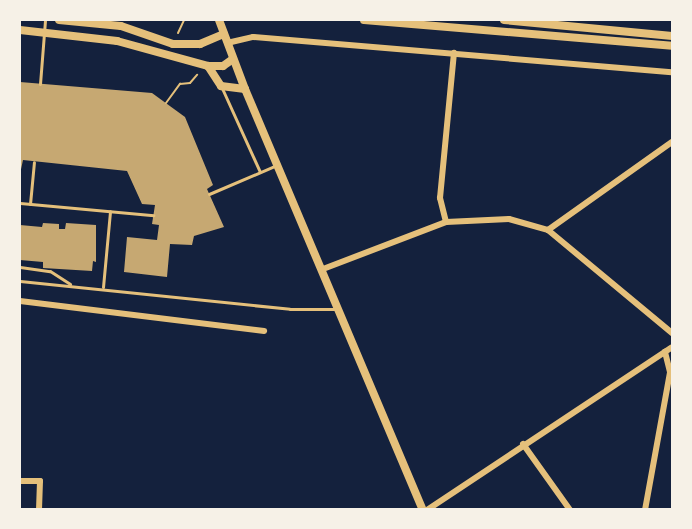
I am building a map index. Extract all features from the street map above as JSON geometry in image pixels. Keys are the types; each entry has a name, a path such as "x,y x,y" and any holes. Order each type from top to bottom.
{"main road":[{"path":"364,20 672,46"},
{"path":"504,20 672,36"}],"street":[{"path":"59,20 121,27 173,44 200,44 224,34"},
{"path":"219,20 244,89 425,510 672,347"},
{"path":"20,30 120,42 208,66 223,66 233,59"},
{"path":"227,43 253,37 672,72"},
{"path":"446,222 440,198 454,53"},
{"path":"208,66 221,86 244,89"},
{"path":"548,230 672,142"},
{"path":"323,269 446,222 509,219 548,230 672,333"},
{"path":"20,301 264,331"},
{"path":"645,510 670,372 665,352"},
{"path":"523,444 570,510"},
{"path":"20,481 40,481 39,510"}],"lane":[{"path":"40,84 45,20"},
{"path":"221,86 260,172"},
{"path":"30,204 34,162"},
{"path":"209,194 278,165"},
{"path":"20,203 153,215"},
{"path":"103,287 110,211"},
{"path":"20,267 50,271 64,276 71,285"},
{"path":"20,281 103,287 290,309 339,309"}],"path":[{"path":"166,103 180,84 190,83 197,75"}],"building":[{"path":"20,82 152,93 185,117 213,185 207,189 224,227 194,236 192,245 170,244 167,277 124,272 127,237 157,240 159,225 152,224 155,205 142,204 127,171 23,160 20,174"},
{"path":"43,223 59,224 59,229 65,229 66,223 96,225 96,262 93,261 92,271 43,268 43,262 20,260 20,225 42,227"}]}
